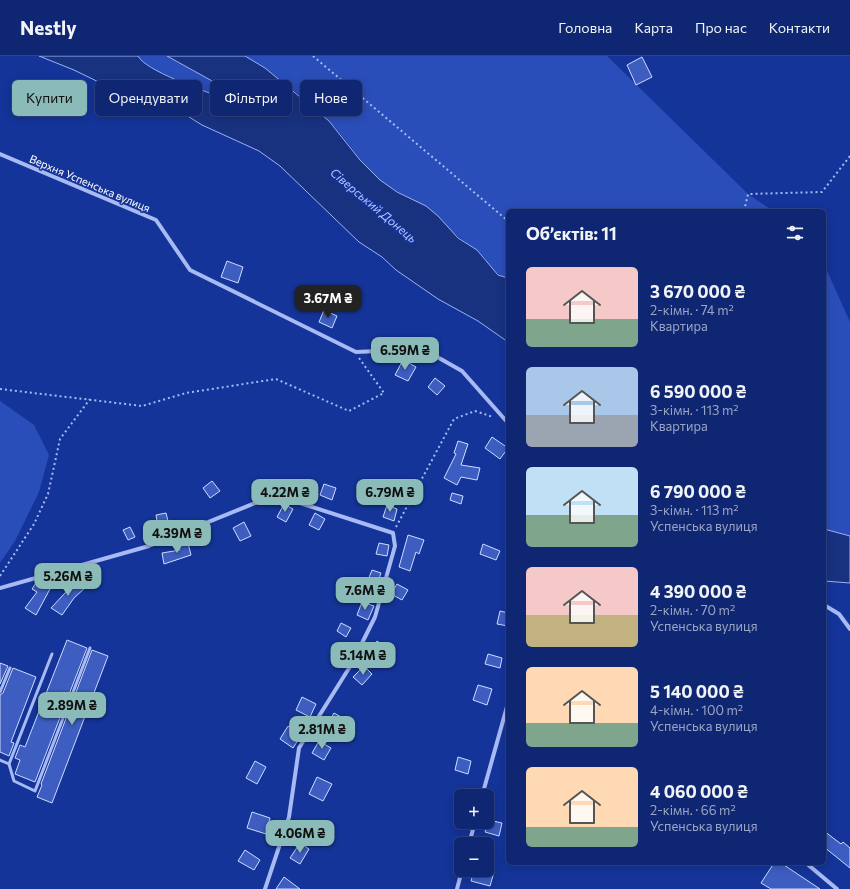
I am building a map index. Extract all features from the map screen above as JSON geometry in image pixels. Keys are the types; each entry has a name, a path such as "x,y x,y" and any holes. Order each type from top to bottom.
{"street":[{"name":"Верхня Успенська вулиця","path":"0,154 156,220 190,270 356,352 423,349 462,370 506,421"},
{"path":"0,588 149,546 275,495 392,533 395,546 375,617 352,665 299,748 289,817 265,889"},
{"path":"826,606 839,614 850,629"},
{"path":"484,789 506,710"},
{"path":"808,865 837,889"},
{"path":"457,889 460,877"}],"lane":[{"path":"52,654 9,764 14,781 35,791 90,648"},
{"path":"0,692 10,668"},
{"path":"0,760 9,764"}],"path":[{"path":"313,56 506,219"},
{"path":"744,209 748,194 822,192 850,156"},
{"path":"0,389 142,406 186,393 276,379 349,411 384,393 359,357 353,354"},
{"path":"0,576 34,524 48,494 60,439 90,399"},
{"path":"392,533 454,419 475,411 506,422"}],"shaded area":[{"path":"138,56 167,56 210,80 210,93 202,90 202,80 177,80 143,62"},
{"path":"245,56 607,56 748,194 770,209 506,209 506,277 497,273 480,253 419,205 387,186 380,180 366,166 336,128 323,116 362,116 362,80 300,80 300,96 292,90 292,80 278,80"},
{"path":"826,268 850,322 850,536 826,530"},
{"path":"0,401 34,425 49,455 39,492 15,541 0,563"}],"water":[{"path":"39,56 138,56 143,62 152,68 177,80 95,80"},
{"path":"167,56 245,56 265,68 279,80 210,80"},
{"name":"Сіверський Донець","path":"202,90 210,93 210,116 292,116 292,90 300,97 300,116 323,116 329,121 360,160 380,180 397,192 426,206 438,216 458,238 477,250 498,275 506,277 506,341 478,321 438,299 396,270 382,257 359,242 280,166 259,151 202,125 188,116 202,116"},
{"path":"826,530 850,536 850,583 826,581"}],"building":[{"path":"642,57 652,77 636,85 627,65"},
{"path":"227,261 243,267 238,283 221,277"},
{"path":"324,310 337,316 332,328 319,322"},
{"path":"403,360 416,367 408,381 395,375"},
{"path":"435,378 445,386 437,395 428,387"},
{"path":"492,437 506,447 506,451 500,459 485,448"},
{"path":"458,441 468,444 461,465 480,468 477,480 461,477 457,485 444,478 456,454 454,453"},
{"path":"212,481 220,491 210,498 203,488"},
{"path":"324,484 336,488 332,500 320,495"},
{"path":"452,493 463,496 461,504 450,500"},
{"path":"284,504 293,509 286,522 277,517"},
{"path":"387,505 397,509 394,521 383,517"},
{"path":"166,513 169,525 158,527 156,515"},
{"path":"315,513 325,519 319,530 309,525"},
{"path":"244,522 251,536 240,541 233,528"},
{"path":"130,527 135,537 128,540 123,530"},
{"path":"408,535 424,540 419,554 416,552 410,571 399,567"},
{"path":"188,543 191,555 164,564 162,553 180,550 179,545"},
{"path":"379,543 389,545 387,556 376,554"},
{"path":"483,544 500,551 496,560 480,554"},
{"path":"372,570 381,573 377,584 368,580"},
{"path":"78,579 86,587 74,598 62,615 51,608"},
{"path":"36,583 50,589 36,615 25,608 37,592 32,589"},
{"path":"397,584 408,590 402,600 391,594"},
{"path":"362,602 374,606 368,620 357,615"},
{"path":"500,611 506,612 506,626 497,624"},
{"path":"341,623 351,628 346,637 337,631"},
{"path":"67,640 87,648 35,782 15,774 20,760 15,758 20,745 25,747"},
{"path":"377,641 387,647 379,659 369,652"},
{"path":"92,650 108,656 52,803 37,797"},
{"path":"488,654 502,658 500,668 485,664"},
{"path":"0,663 8,666 0,684"},
{"path":"364,666 372,674 362,685 353,677"},
{"path":"13,668 36,677 11,742 14,743 9,756 0,752 0,695 3,693"},
{"path":"478,685 492,689 487,705 473,700"},
{"path":"302,697 316,704 310,717 296,710"},
{"path":"334,713 343,718 337,730 327,725"},
{"path":"288,726 302,734 293,748 280,739"},
{"path":"319,741 331,748 324,760 312,753"},
{"path":"458,757 471,761 468,774 455,770"},
{"path":"255,761 266,767 257,784 246,778"},
{"path":"317,777 332,784 323,801 309,794"},
{"path":"252,812 270,818 266,834 247,828"},
{"path":"494,821 502,823 499,836 485,832 486,829 494,829"},
{"path":"826,833 841,844 843,842 850,848 850,868 826,849"},
{"path":"300,843 309,849 300,864 290,858"},
{"path":"245,850 260,860 254,870 238,861"},
{"path":"773,865 784,865 820,889 771,889 761,883"},
{"path":"284,877 300,889 276,889"},
{"path":"472,877 493,877 490,886 471,881"}]}
